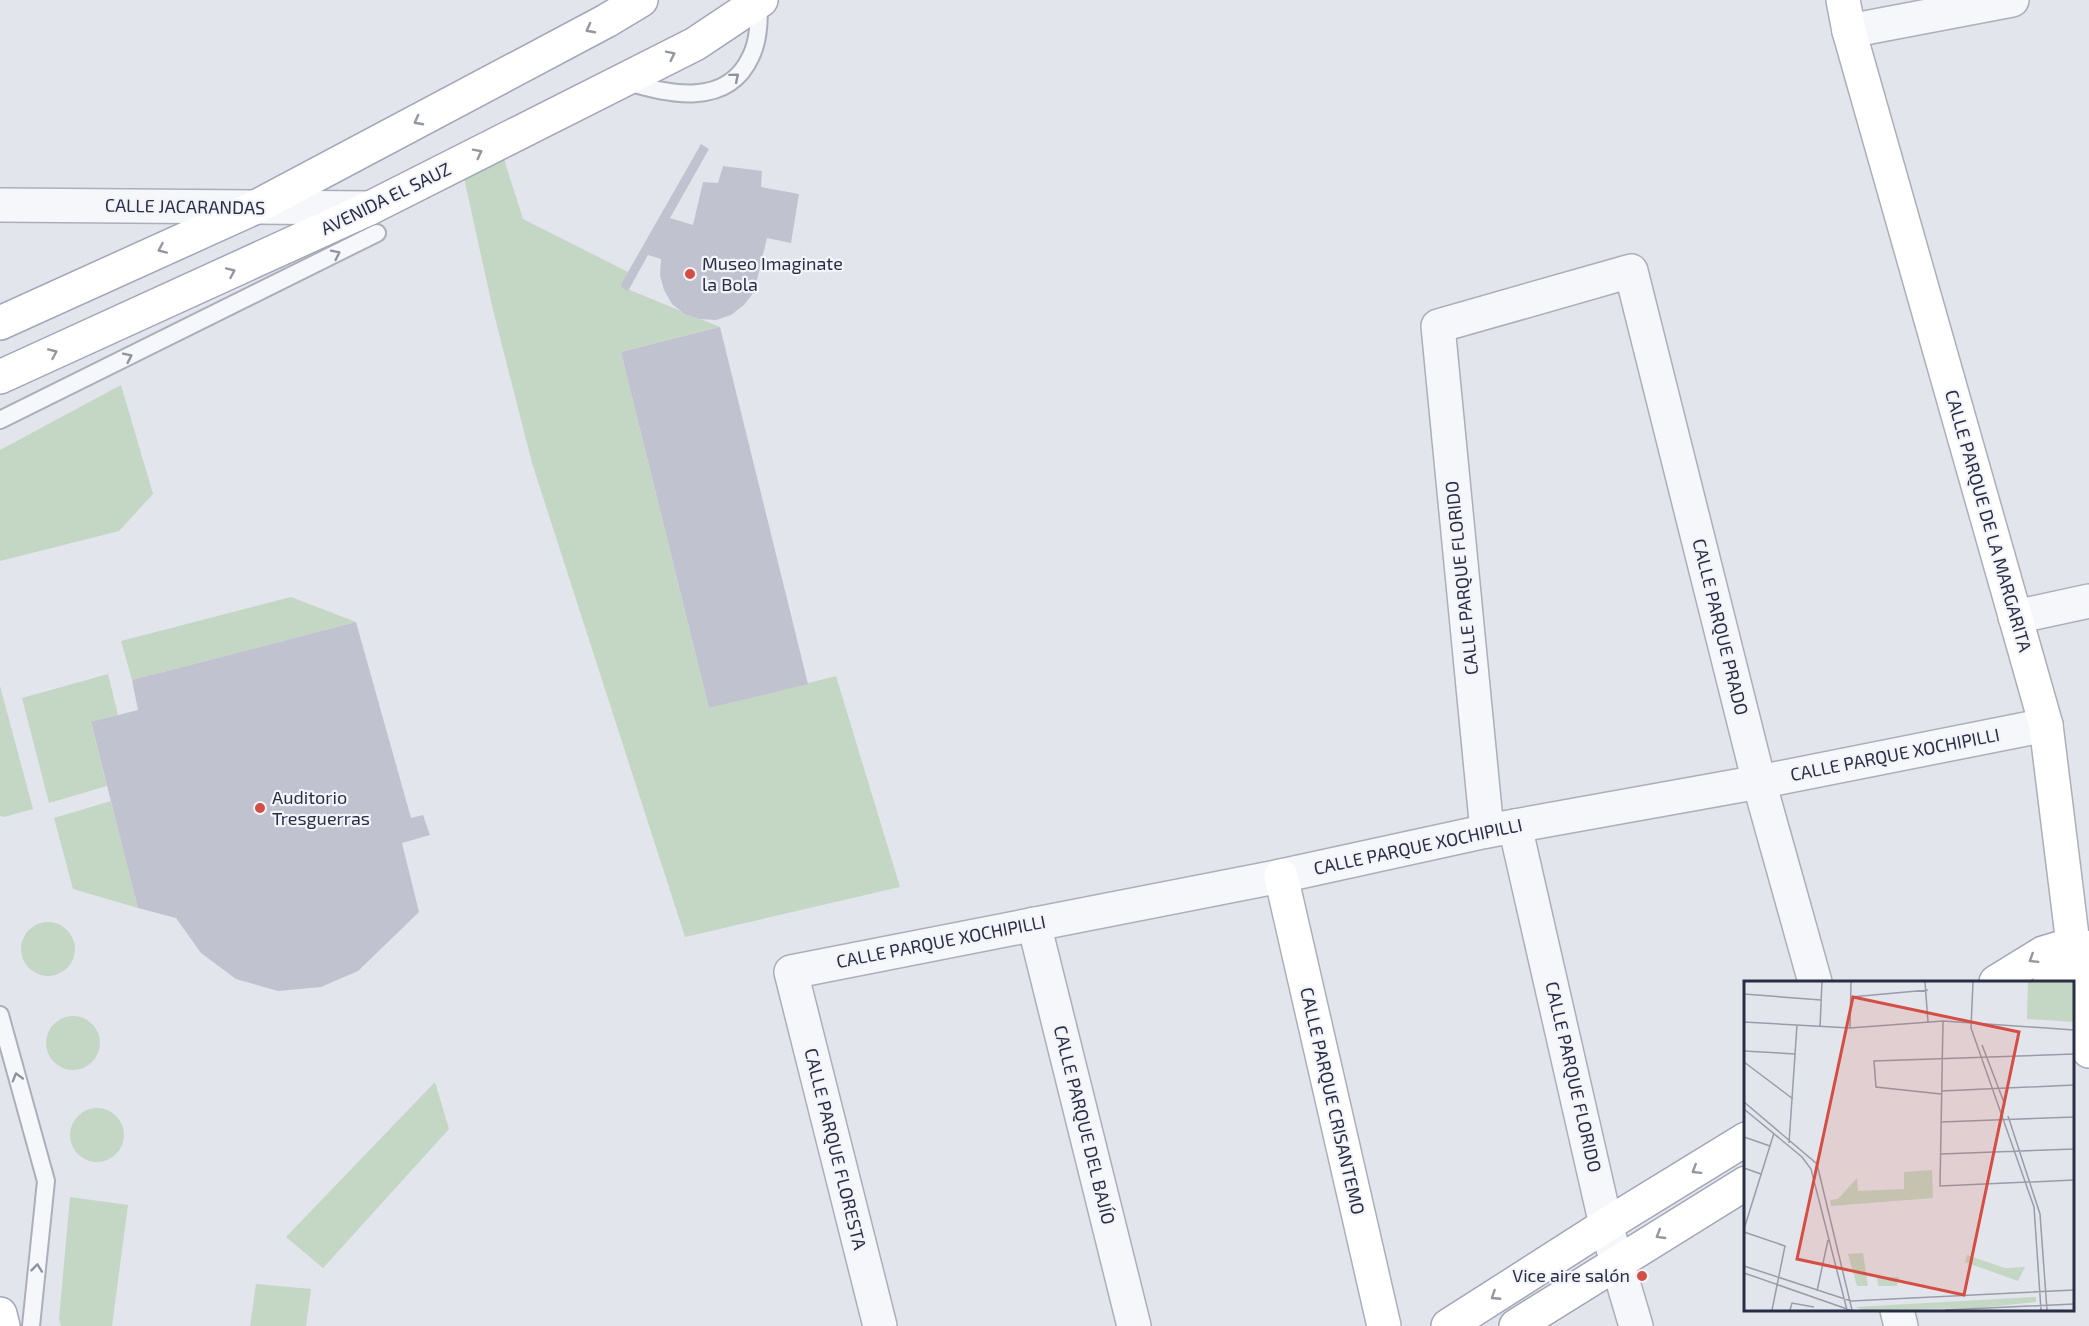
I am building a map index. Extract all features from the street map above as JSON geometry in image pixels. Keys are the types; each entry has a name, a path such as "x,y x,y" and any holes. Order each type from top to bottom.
{"main road":[{"path":"0,323 254,208 606,21 641,0"},
{"name":"AVENIDA EL SAUZ","path":"0,377 374,221 621,80 695,44 760,1"},
{"name":"CALLE PARQUE DE LA MARGARITA","path":"1846,15 2046,725 2075,960 2089,1051"},
{"name":"CALLE PARQUE CRISANTEMO","path":"1281,876 1384,1326"},
{"path":"1998,981 2043,953 2075,960"},
{"path":"1448,1326 1744,1140"},
{"path":"1516,1326 1744,1184"},
{"path":"0,1314 3,1326"}],"street":[{"path":"1846,15 2012,0"},
{"name":"CALLE JACARANDAS","path":"0,205 254,208 374,221"},
{"name":"CALLE PARQUE FLORIDO","path":"1631,271 1438,326 1501,828 1606,1225 1636,1326"},
{"name":"CALLE PARQUE PRADO","path":"1631,271 1759,782 1815,981"},
{"path":"2015,617 2089,601"},
{"name":"CALLE PARQUE XOCHIPILLI","path":"791,972 1281,876 1501,828 1759,782 2046,725"},
{"name":"CALLE PARQUE DEL BAJÍO","path":"1034,924 1134,1326"},
{"name":"CALLE PARQUE FLORESTA","path":"791,972 880,1326"},
{"path":"1897,1311 1901,1326"}],"lane":[{"path":"621,80 655,90 685,93 708,93 722,87 742,73 752,55 758,28 760,1"},
{"path":"0,420 374,221"},
{"path":"0,1015 46,1181 31,1326"}],"green space":[{"path":"504,159 523,219 628,272 620,286 720,327 621,352 709,708 836,676 900,887 685,937 532,463 493,310 464,178"},
{"path":"121,385 153,494 119,531 0,561 0,450"},
{"path":"291,597 356,622 132,680 121,641"},
{"path":"108,674 118,715 91,723 107,786 49,803 22,698"},
{"path":"0,686 33,809 4,817 0,816"},
{"path":"111,801 138,908 73,889 54,818"},
{"path":"43,922 53,922 63,926 71,934 75,949 71,964 63,972 53,976 43,976 33,972 25,964 21,954 21,944 25,934 33,926"},
{"path":"68,1016 78,1016 88,1020 96,1028 100,1043 96,1058 88,1066 78,1070 68,1070 58,1066 50,1058 46,1048 46,1038 50,1028 58,1020"},
{"path":"435,1082 449,1129 323,1268 286,1237"},
{"path":"92,1108 102,1108 112,1112 120,1120 124,1135 120,1150 112,1158 102,1162 92,1162 82,1158 74,1150 70,1140 70,1130 74,1120 82,1112"},
{"path":"70,1197 128,1205 112,1326 61,1326 59,1319"},
{"path":"256,1284 311,1289 306,1326 250,1326"}],"building":[{"path":"701,144 709,149 670,218 693,225 703,182 718,183 723,166 762,171 761,187 799,194 791,243 767,238 754,292 744,305 731,315 716,320 700,319 685,314 672,304 664,290 660,275 661,259 648,255 628,291 620,286"},
{"path":"720,327 808,684 709,708 621,352"},
{"name":"Auditorio Tresguerras","path":"356,622 411,818 423,815 430,835 402,843 419,912 358,971 321,987 278,991 236,979 201,953 176,918 138,908 91,722 138,710 132,680"}],"place":[{"name":"Museo Imaginate la Bola","path":"690,274"},
{"name":"Auditorio Tresguerras","path":"260,808"},
{"name":"Vice aire salón","path":"1642,1276"}]}
